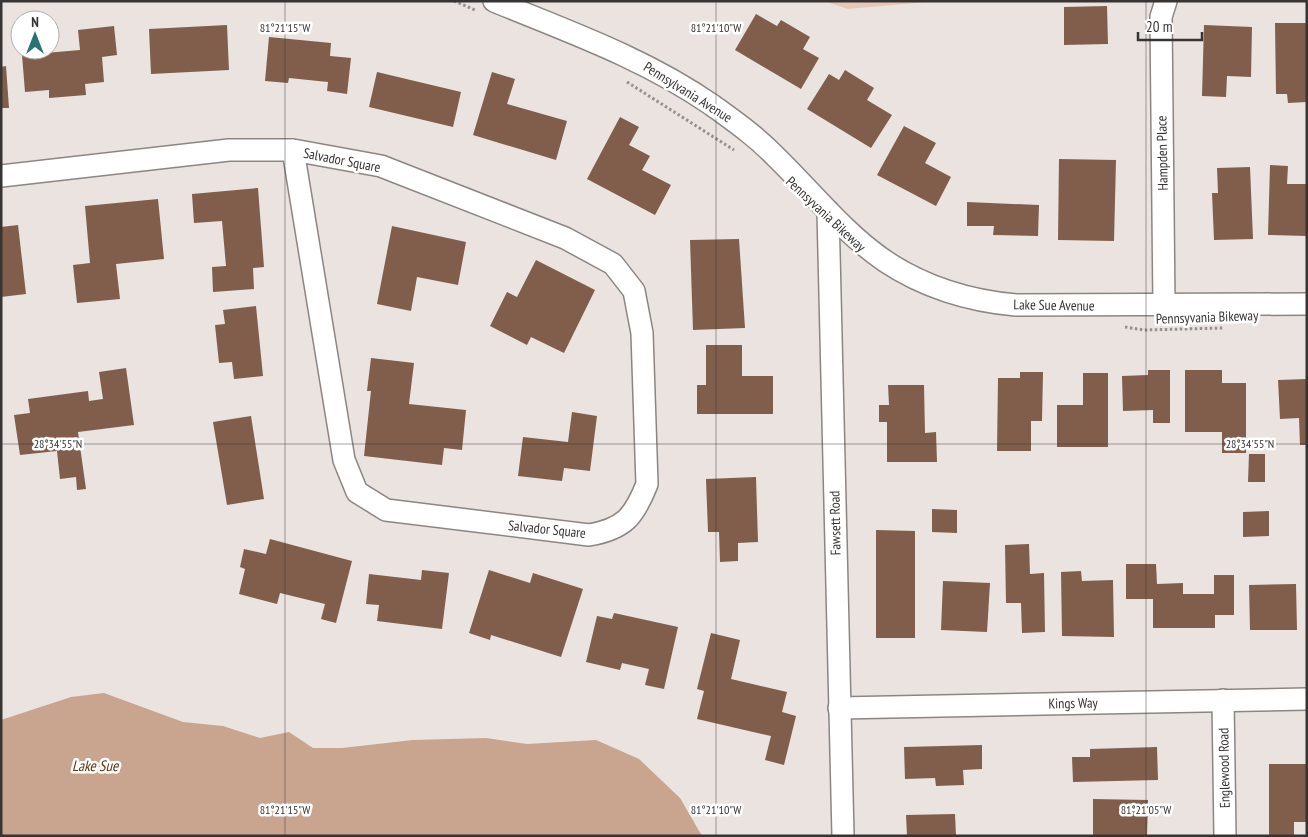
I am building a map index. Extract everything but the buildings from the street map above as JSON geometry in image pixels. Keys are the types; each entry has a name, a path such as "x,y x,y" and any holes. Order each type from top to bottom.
{"street":[{"name":"Hampden Place","path":"1164,306 1161,17 1166,1"},
{"name":"Pennsylvania Avenue","path":"487,7 599,43 675,81 750,134 775,155 828,210"},
{"name":"Salvador Square","path":"1,176 229,150 293,150 381,166 565,238 612,264 634,291 642,333 647,484 640,501 627,521 608,532 589,535 386,510 357,492 344,460 293,150"},
{"name":"Lake Sue Avenue","path":"828,210 856,239 886,262 915,278 972,299 1016,305 1164,306 1307,304"},
{"name":"Fawsett Road","path":"828,210 838,708 843,836"},
{"name":"Englewood Road","path":"1223,700 1225,836"},
{"name":"Kings Way","path":"838,708 1307,700"}],"path":[{"path":"454,1 487,7"},
{"path":"622,79 736,152"},
{"name":"Pennsyvania Bikeway","path":"1117,326 1144,330 1229,327"}],"shaded area":[{"path":"824,1 938,1 848,9"}],"water":[{"name":"Lake Sue","path":"104,693 183,722 223,726 260,738 289,732 313,748 342,748 413,740 486,738 527,744 596,740 639,759 680,798 702,836 1,836 1,720 71,697"}]}
